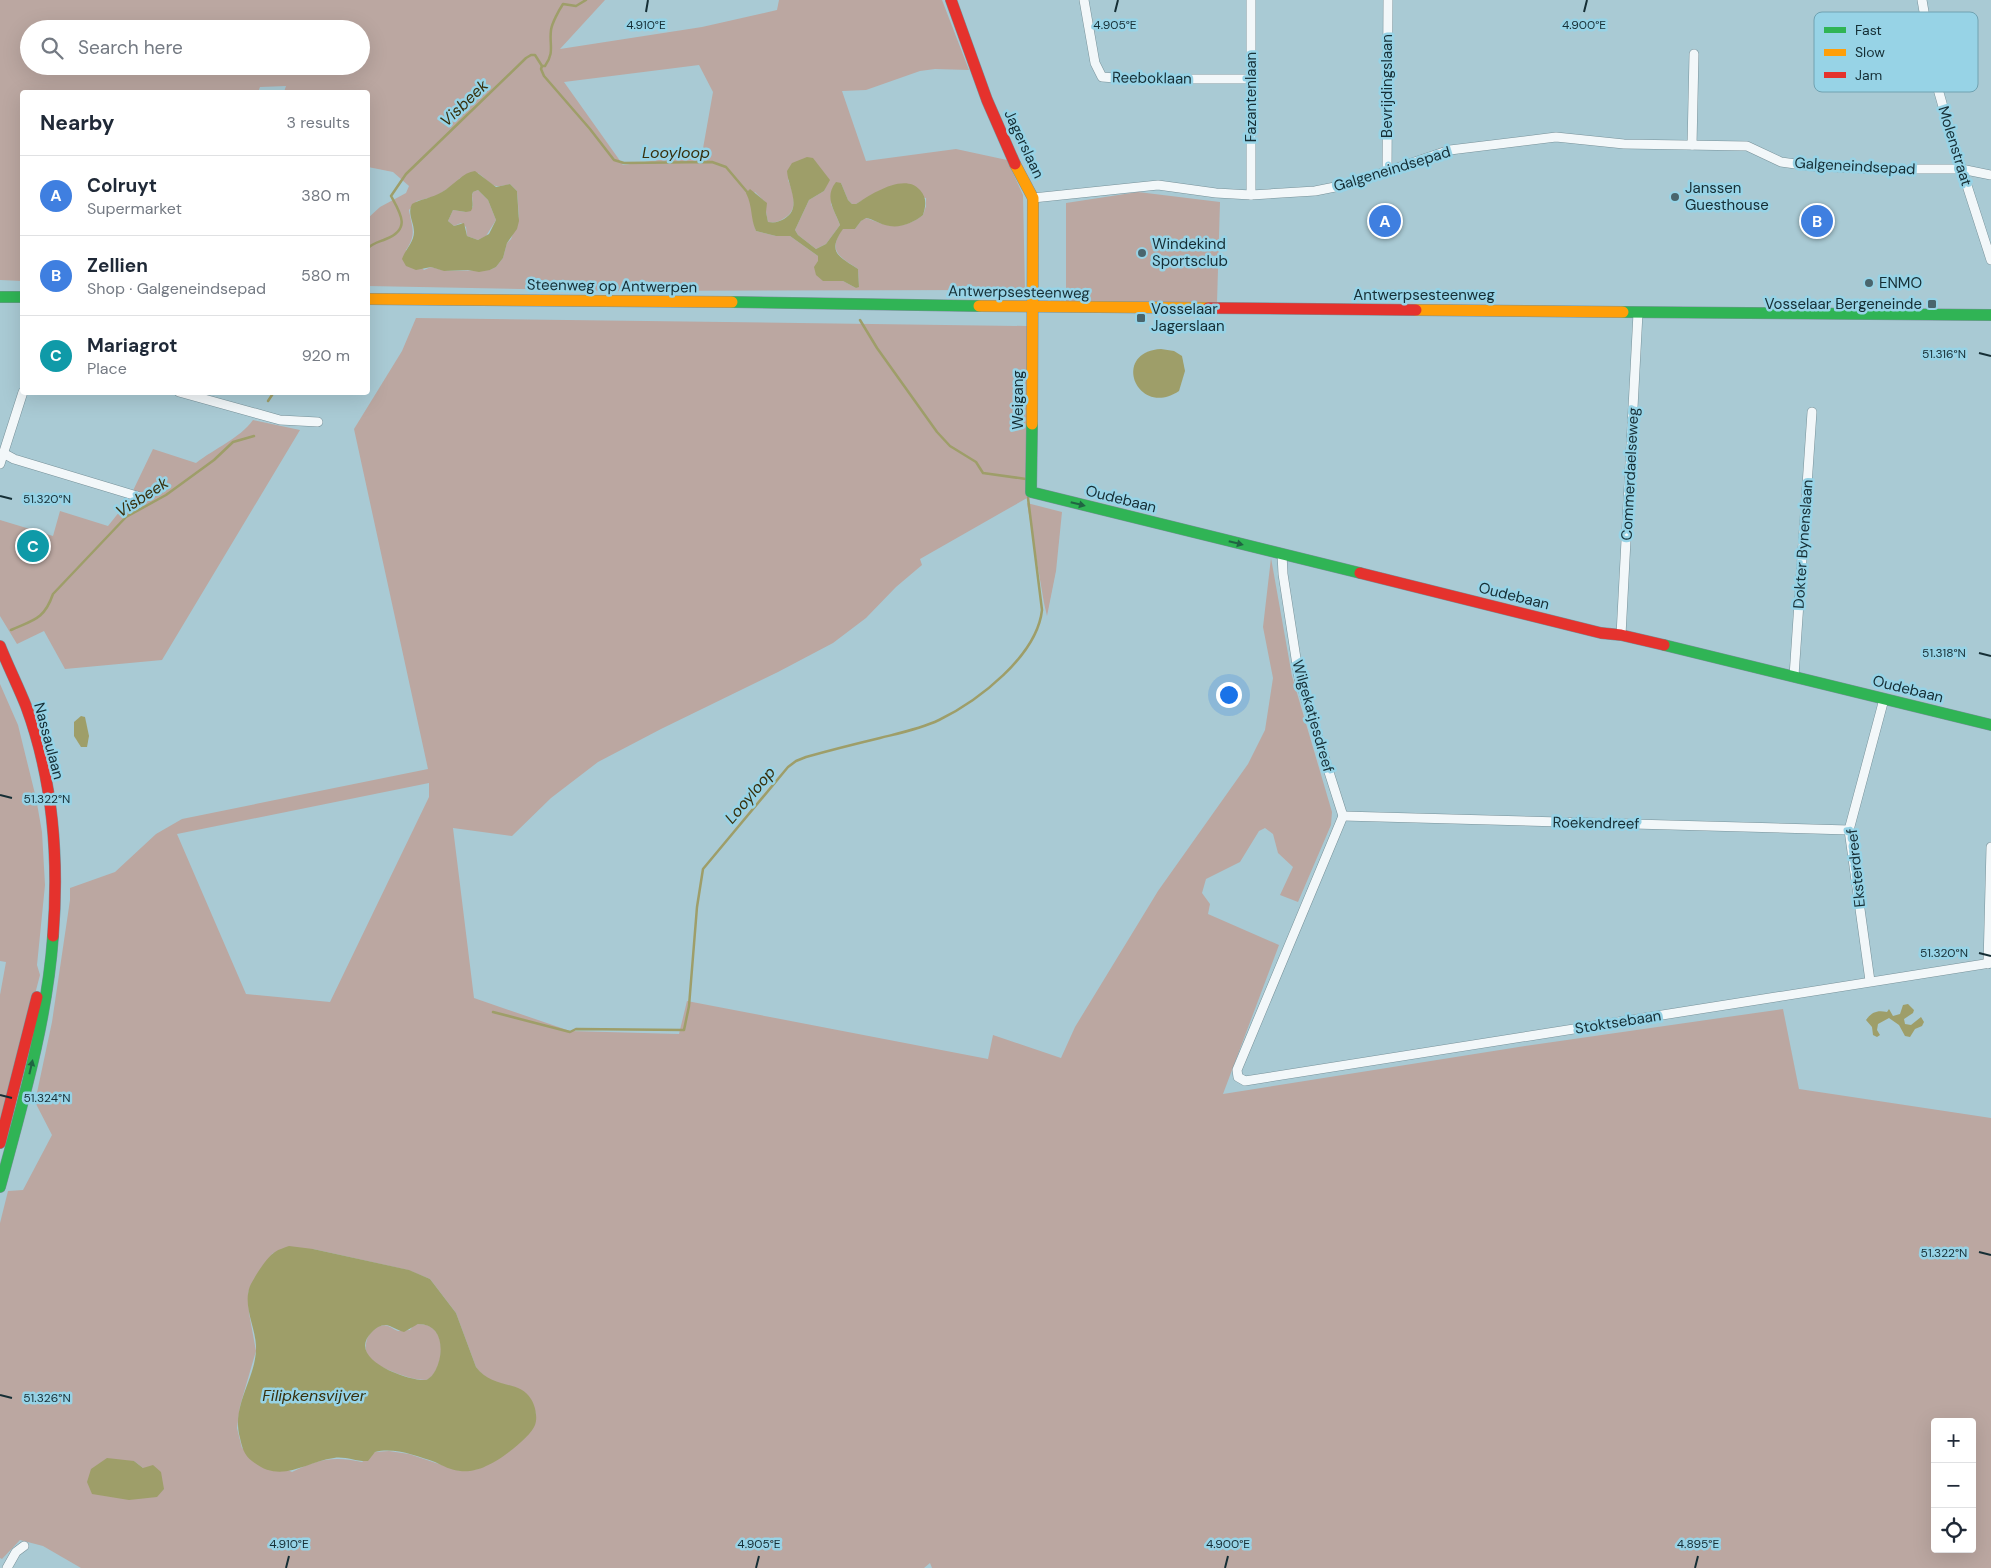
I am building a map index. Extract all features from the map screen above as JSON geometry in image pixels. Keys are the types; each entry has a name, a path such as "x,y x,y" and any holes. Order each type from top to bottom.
{"main road":[{"name":"Jagerslaan","path":"950,0 987,100 1021,176 1033,198 1032,308"},
{"path":"0,297 20,297"},
{"name":"Steenweg op Antwerpen","path":"370,299 856,304"},
{"name":"Antwerpsesteenweg","path":"856,304 1032,308 1991,315"},
{"name":"Weigang","path":"1031,492 1032,308"},
{"name":"Oudebaan","path":"1031,492 1601,633 1622,635 1991,725"},
{"name":"Nassaulaan","path":"0,646 26,707 43,764 56,853 56,900 51,967 42,1019 4,1138 0,1187"}],"street":[{"name":"Reeboklaan","path":"1084,0 1095,63 1102,77 1129,79 1251,79"},
{"name":"Fazantenlaan","path":"1251,0 1251,195"},
{"name":"Bevrijdingslaan","path":"1387,172 1388,0"},
{"path":"1692,145 1694,54"},
{"name":"Molenstraat","path":"1939,92 1961,169 1991,260"},
{"name":"Galgeneindsepad","path":"1033,198 1158,185 1216,193 1251,195 1315,191 1340,187 1450,150 1556,137 1624,144 1747,146 1782,162 1810,166 1878,169 1961,169 1991,175"},
{"name":"Commerdaelseweg","path":"1622,635 1638,312"},
{"path":"0,464 22,395"},
{"path":"190,395 280,420 318,422"},
{"name":"Dokter Bynenslaan","path":"1794,676 1812,412"},
{"path":"3,453 14,459 140,497"},
{"name":"Wilgekatjesdreef","path":"1282,554 1283,574 1298,678 1343,816"},
{"name":"Eksterdreef","path":"1870,981 1849,830 1884,698"},
{"name":"Roekendreef","path":"1343,816 1849,830"},
{"name":"Stoktsebaan","path":"1343,816 1237,1070 1238,1077 1244,1081 1990,963"},
{"path":"1990,963 1991,847"},
{"path":"7,1568 16,1552 24,1546"}],"shaded area":[{"path":"0,0 605,0 560,49 702,27 777,10 779,0 942,0 969,70 935,69 920,71 866,90 842,91 866,161 956,149 1007,160 1023,195 1025,291 622,291 370,286 370,216 380,207 406,193 409,186 393,172 370,167 370,90 285,90 286,86 260,87 259,90 20,90 20,281 0,280","holes":["699,65 713,92 702,154 623,165 564,82","813,159 829,180 824,191 809,200 795,230 798,235 816,249 826,244 840,225 831,204 841,183 848,200 852,204 856,204 879,191 926,198 923,215 907,224 895,226 865,218 855,229 843,228 836,243 837,253 858,269 859,286 856,288 843,281 823,281 818,256 790,236 776,236 756,231 749,199 755,192 766,203 768,222 781,220 791,211 794,201 788,180","478,173 493,185 510,184 517,191 519,217 511,239 507,243 503,258 496,267 490,270 446,271 431,267 424,270 406,250 413,235 409,210 417,201 436,196 455,184 460,178"]},
{"path":"478,190 488,200 496,220 486,236 478,240 467,236 466,227 461,223 454,226 448,221 453,210 466,212 473,207 473,192"},
{"name":"Windekind Sportsclub","path":"1138,192 1220,202 1217,303 1066,302 1066,203"},
{"path":"416,318 1027,326 1027,498 920,559 922,565 896,587 866,618 833,643 598,762 551,798 512,836 453,828 474,998 570,1031 679,1034 687,1001 988,1059 993,1035 1061,1058 1075,1027 1158,891 1248,764 1265,730 1273,678 1263,627 1271,558 1292,676 1332,812 1331,825 1298,902 1280,895 1293,867 1278,853 1273,834 1265,828 1259,831 1240,862 1206,879 1202,893 1210,904 1208,914 1279,945 1223,1094 1525,1046 1783,1009 1799,1089 1991,1118 1991,1568 932,1568 930,1563 924,1568 81,1568 43,1546 20,1540 2,1559 0,1558 0,1223 8,1191 23,1190 52,1135 35,1102 52,1022 70,900 70,888 115,872 156,834 182,819 428,769 354,429 402,351","holes":["429,783 429,797 330,1002 246,994 177,834","313,1249 408,1270 430,1279 456,1313 476,1367 484,1376 492,1381 517,1388 531,1401 536,1414 511,1450 478,1469 460,1471 409,1454 389,1451 375,1452 362,1462 343,1459 326,1460 310,1464 292,1472 242,1448 237,1428 240,1406 256,1351 249,1313 248,1293 251,1285 273,1253","134,1461 143,1468 92,1494"]},
{"path":"253,420 300,430 162,660 65,669 44,631 17,644 0,616 0,520 53,536 60,511 108,526 128,501 153,449 196,463 241,433"},
{"path":"1027,503 1062,512 1056,571 1047,616 1044,603"},
{"path":"0,684 18,725 36,798 42,832 45,885 37,965 40,975 0,1128 0,995 6,962 0,961"},
{"path":"418,1324 429,1326 437,1333 440,1341 441,1352 439,1362 436,1371 431,1377 419,1380 405,1376 382,1367 369,1358 366,1342 369,1335 376,1328 385,1325 398,1331 410,1330"}],"water":[{"path":"807,157 813,158 830,180 824,191 809,200 795,230 798,235 816,249 826,244 840,225 830,198 832,187 836,182 841,183 848,200 852,204 856,204 888,186 906,183 914,185 924,196 923,215 910,223 890,226 866,218 855,229 843,229 838,237 835,248 840,257 858,269 859,287 856,288 843,281 823,281 816,275 814,267 818,261 818,256 790,236 776,236 756,231 746,193 750,189 767,203 768,222 784,219 790,214 794,203 787,171 792,163"},
{"path":"475,171 496,187 510,184 517,191 519,221 517,229 507,243 503,258 496,267 479,272 468,270 444,271 431,267 416,270 406,266 402,259 413,239 414,232 410,215 412,204 442,192","holes":["478,190 488,200 496,220 489,234 478,240 467,236 464,223 454,226 448,221 453,210 471,211 473,192"]},
{"path":"1161,349 1174,351 1182,356 1185,371 1179,391 1164,397 1151,397 1141,391 1135,382 1133,371 1136,361 1145,353"},
{"path":"81,716 85,717 89,736 87,747 81,747 74,736 74,722"},
{"path":"1908,1004 1914,1010 1913,1013 1904,1019 1905,1024 1911,1025 1921,1017 1924,1022 1922,1026 1915,1029 1910,1037 1905,1036 1899,1025 1889,1018 1878,1024 1877,1030 1880,1035 1877,1037 1873,1035 1872,1027 1866,1020 1870,1015 1880,1011 1887,1012 1889,1009 1893,1016 1900,1014 1903,1005"},
{"name":"Filipkensvijver","path":"289,1246 313,1249 409,1270 430,1279 456,1313 476,1367 490,1379 520,1389 531,1399 536,1415 536,1422 532,1430 521,1442 499,1459 477,1470 470,1471 453,1470 435,1462 398,1451 375,1452 368,1461 342,1458 323,1460 283,1472 263,1468 252,1461 244,1451 238,1426 241,1404 252,1372 256,1350 248,1294 252,1282 268,1258 277,1251","holes":["418,1324 429,1326 436,1333 440,1342 439,1362 430,1378 424,1380 415,1379 392,1372 372,1359 366,1350 366,1342 372,1332 380,1326 384,1325 404,1332"]},
{"path":"107,1458 134,1461 143,1468 153,1465 161,1472 164,1489 157,1497 129,1500 92,1494 87,1482 91,1469"}],"waterway":[{"name":"Visbeek","path":"370,247 399,231 402,220 391,196 406,174 526,58 535,55 542,66 545,66 551,52 552,27 561,7 563,4 576,6 586,0"},
{"name":"Looyloop","path":"542,66 541,69 544,76 614,160 624,163 712,162 726,167 748,193"},
{"name":"Looyloop","path":"860,320 877,348 937,432 950,446 976,462 983,473 1026,479"},
{"name":"Visbeek","path":"268,401 272,395"},
{"name":"Visbeek","path":"11,630 32,621 42,614 50,603 53,594 126,517 166,495 214,460 233,442 254,436"},
{"name":"Looyloop","path":"493,1012 570,1032 576,1029 684,1030 689,1006 697,907 703,869 788,767 806,757 925,726 939,720 987,689 1003,675 1029,644 1038,627 1042,610 1028,498"}],"traffic: fast":[{"path":"0,297 20,297"},
{"path":"732,302 979,306"},
{"path":"1623,312 1991,315"},
{"path":"1032,424 1031,492 1360,573"},
{"path":"1664,645 1991,725"},
{"path":"0,1187 33,1063 45,1000 53,936"}],"traffic: slow":[{"path":"1015,164 1033,198 1032,424"},
{"path":"370,299 732,302"},
{"path":"979,306 1208,308"},
{"path":"1416,310 1623,312"}],"traffic: jam":[{"path":"951,0 987,100 1015,164"},
{"path":"1208,308 1416,310"},
{"path":"1360,573 1601,633 1621,635 1664,645"},
{"path":"0,646 26,706 35,734 48,791 54,849 55,907 53,936"},
{"path":"0,1143 37,997"}],"place":[{"name":"Janssen Guesthouse","path":"1675,197"},
{"name":"Colruyt","path":"1385,221"},
{"name":"Zellien","path":"1817,221"},
{"name":"Windekind Sportsclub","path":"1142,253"},
{"name":"ENMO","path":"1869,283"},
{"name":"Vosselaar Bergeneinde","path":"1932,304"},
{"name":"Vosselaar Jagerslaan","path":"1141,318"},
{"name":"Mariagrot","path":"33,546"}]}
